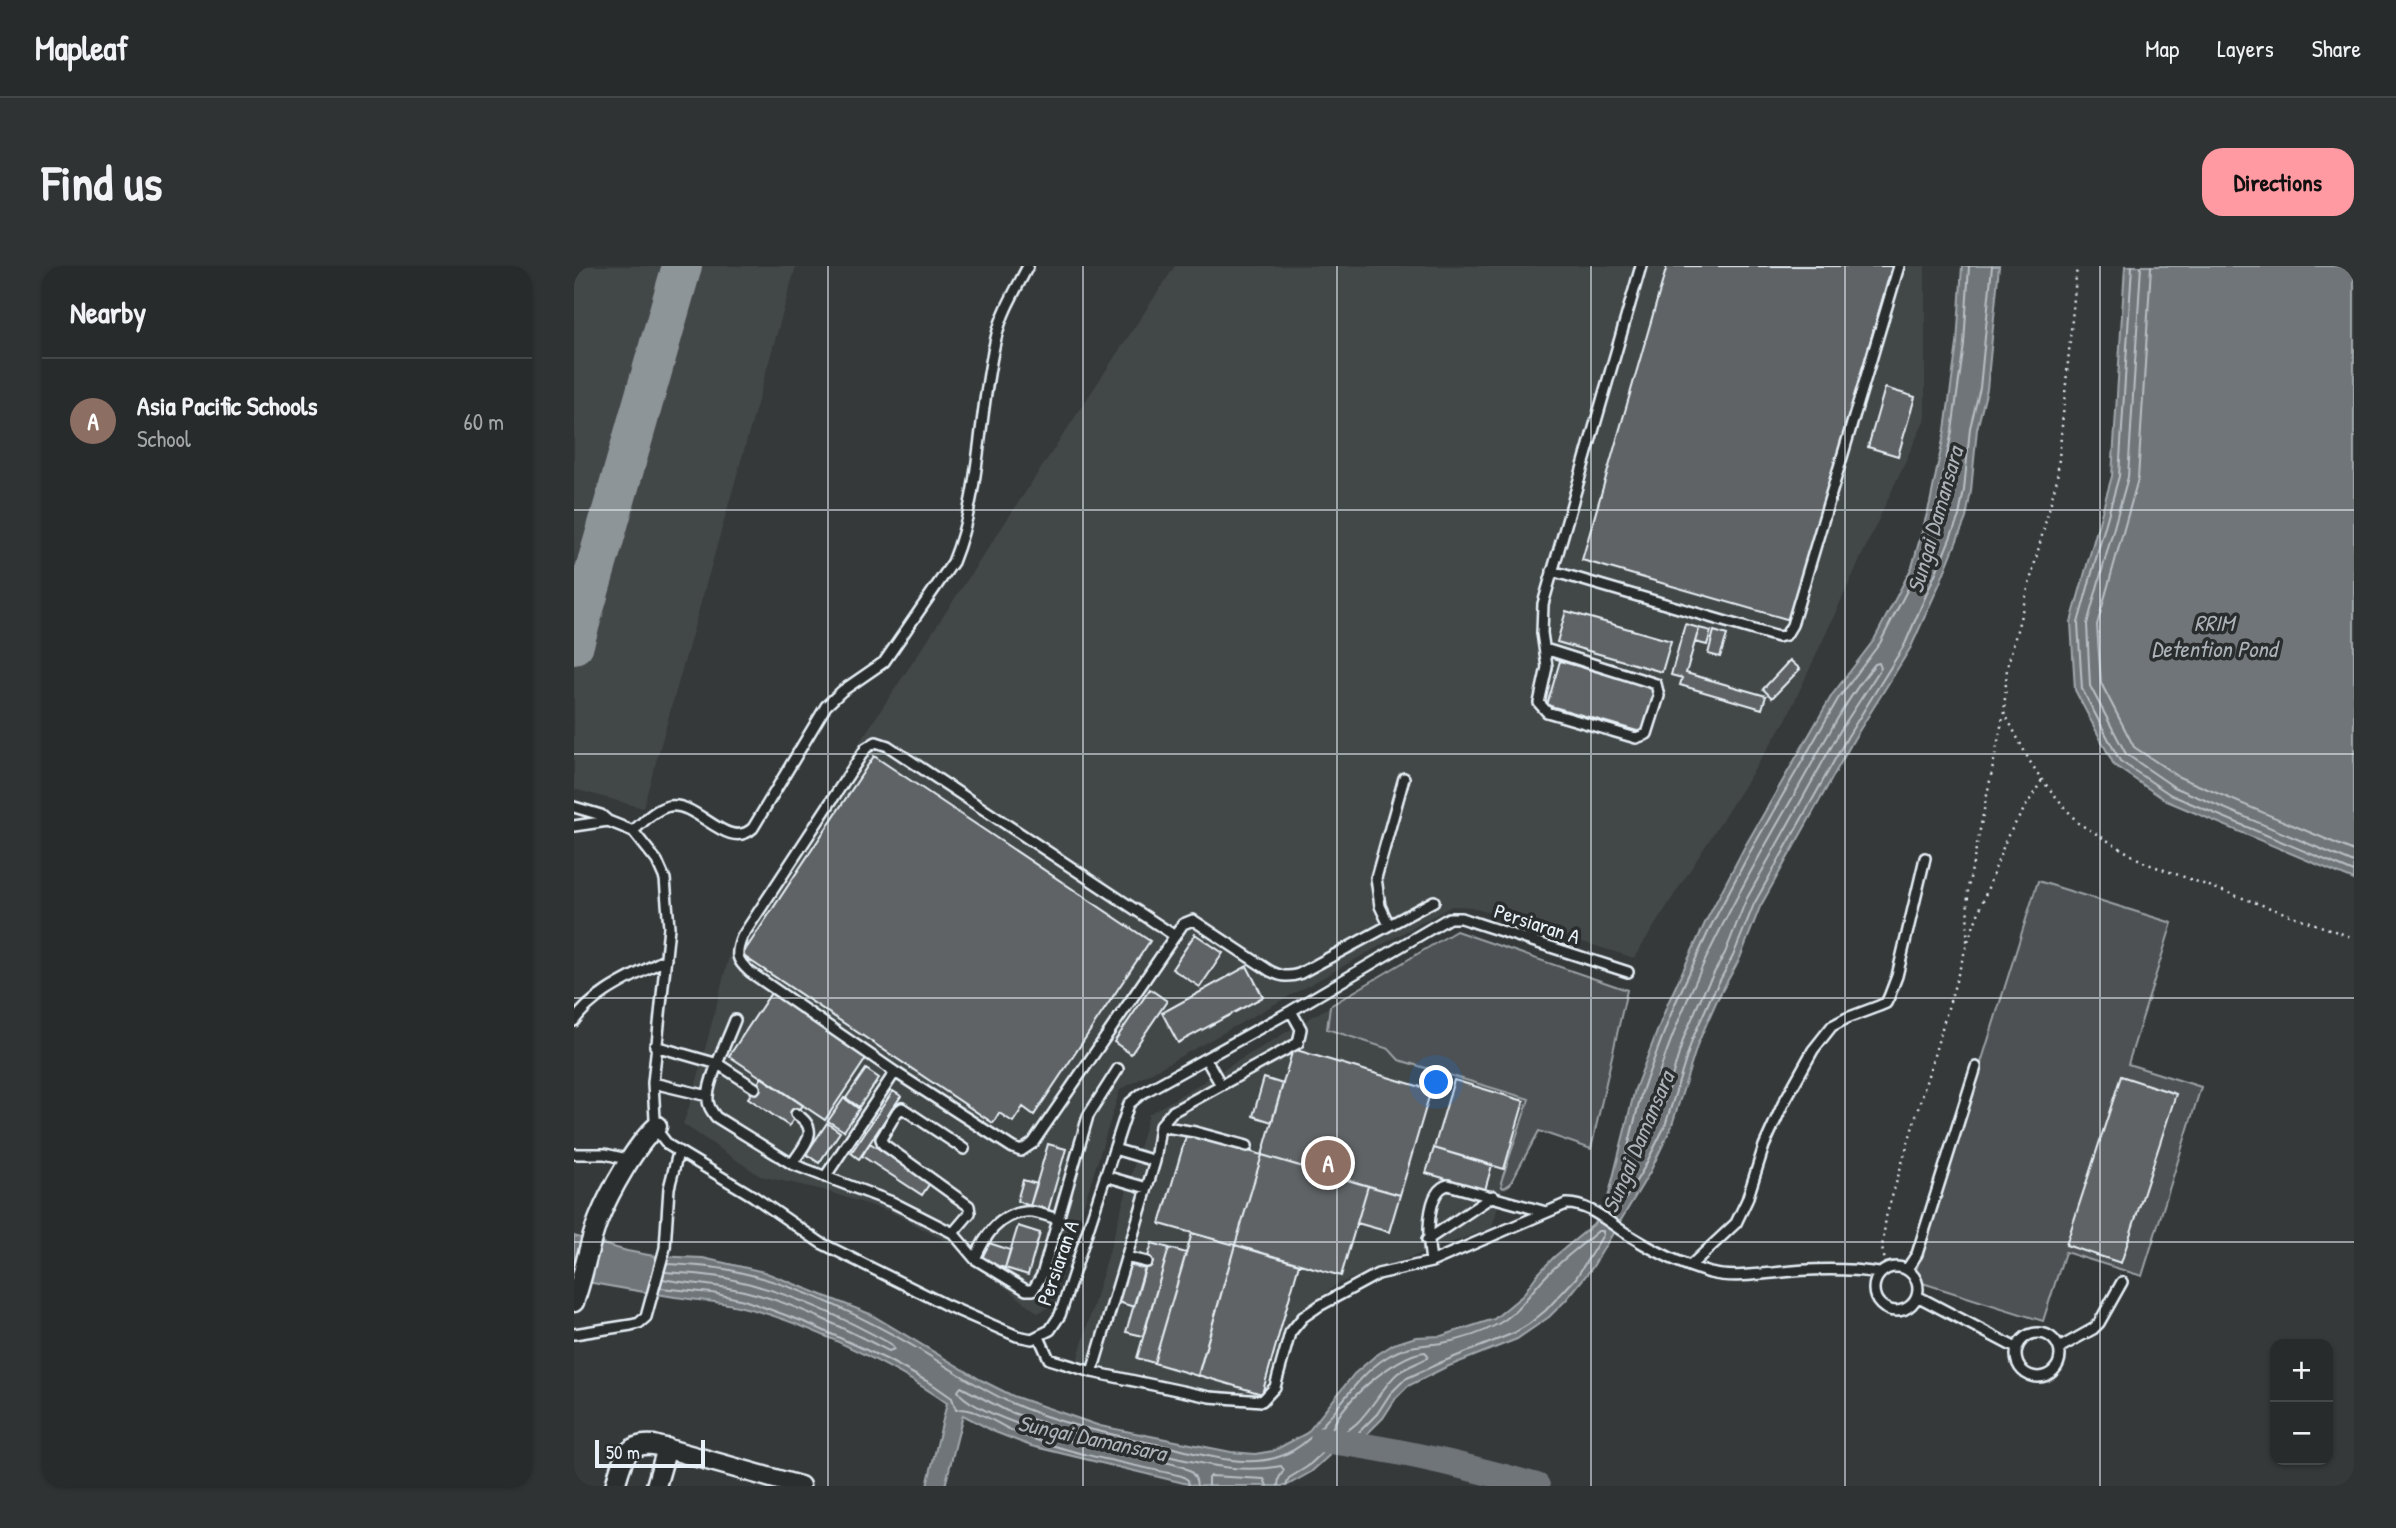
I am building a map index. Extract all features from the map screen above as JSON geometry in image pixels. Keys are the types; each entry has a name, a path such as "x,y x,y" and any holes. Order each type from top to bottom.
{"street":[{"path":"576,1296 599,1219 631,1160 648,1133 656,1126"},
{"path":"615,1486 623,1459 630,1449 641,1444 667,1448 800,1486"},
{"path":"656,1486 667,1448"}],"lane":[{"path":"633,831 658,811 669,806 680,807 729,833 747,834 826,706 842,691 884,662 953,562 960,546 997,333 1028,266"},
{"path":"1545,649 1656,684 1659,696 1647,734 1636,738 1544,710 1539,703 1547,667 1541,616 1641,266"},
{"path":"1552,571 1778,637 1786,635 1800,598 1899,266"},
{"path":"1175,936 888,746 876,742 866,748 736,951 738,962 750,972 895,1072 1021,1151 1028,1149 1097,1052 1175,936 1183,924 1193,920 1269,971 1290,977 1434,901"},
{"path":"1389,925 1380,906 1376,878 1404,778"},
{"path":"574,807 601,815 608,821 633,831 657,861 665,878 669,927 653,1083 656,1126 668,1144 678,1153 753,1196 821,1242 959,1311 1017,1336 1032,1339 1039,1337 1049,1359 1092,1372 1210,1397 1262,1401 1275,1387 1290,1333 1303,1317 1319,1306 1378,1274 1431,1262 1566,1204 1574,1204 1590,1211 1632,1238 1690,1266 1711,1273 1742,1277 1814,1270 1907,1269 1917,1281 1917,1296 1913,1303 1900,1311 1885,1308 1875,1297 1874,1289 1883,1271"},
{"path":"574,826 608,821"},
{"path":"1690,1266 1736,1223 1747,1200 1764,1146 1783,1104 1813,1050 1832,1026 1886,1003 1897,976 1925,858"},
{"name":"Persiaran A","path":"1039,1337 1050,1330 1060,1315 1129,1104 1141,1094 1291,1011 1449,918 1461,918 1628,972"},
{"path":"574,1021 587,1005 602,994 666,958"},
{"path":"1092,1372 1155,1161 1160,1126 1172,1112 1298,1043 1301,1029 1291,1011"},
{"path":"735,1020 708,1096 709,1108 716,1117 792,1164 891,1202 953,1233 975,1259 1026,1290 1033,1290 1042,1275 1088,1116 1118,1069"},
{"path":"655,1046 718,1064 755,1088"},
{"path":"1206,1059 1222,1085"},
{"path":"1907,1269 1917,1254 1976,1067"},
{"path":"825,1177 895,1072"},
{"path":"653,1083 708,1096"},
{"path":"953,1233 970,1213 969,1206 883,1144 881,1139 902,1108 964,1149"},
{"path":"792,1164 809,1137 810,1128 807,1121 796,1114"},
{"path":"1160,1126 1247,1146"},
{"path":"1114,1149 1155,1161"},
{"path":"574,1334 639,1323 646,1317 665,1248 669,1188 678,1153"},
{"path":"574,1154 605,1154 631,1160"},
{"path":"1105,1177 1147,1188"},
{"path":"1431,1262 1427,1240 1428,1227 1437,1190 1443,1186 1493,1196 1546,1212"},
{"path":"1427,1240 1493,1196"},
{"path":"975,1259 985,1236 993,1226 1008,1218 1027,1211 1058,1219"},
{"path":"1126,1256 1147,1262"},
{"path":"2059,1348 2099,1323 2122,1282"},
{"path":"1917,1296 2017,1348"},
{"path":"2038,1332 2054,1339 2059,1348 2057,1366 2043,1377 2033,1377 2025,1373 2015,1357 2021,1340 2038,1332"}],"path":[{"path":"1967,944 1968,888 2004,712 2007,668 2057,479 2077,266"},
{"path":"2004,712 2042,780 2078,823 2145,863 2354,938"},
{"path":"1883,1271 1882,1248 1886,1217 1967,944 2007,837 2042,780"}],"shaded area":[{"path":"574,266 796,266 643,808 574,789"},
{"path":"1175,266 1925,266 1925,419 1786,720 1634,958 1470,907 1452,906 1120,1090 1052,1306 1038,1313 949,1243 891,1212 823,1190 760,1176 683,1124 694,1092 731,948 861,740"},
{"path":"2038,881 2172,923 2128,1064 2201,1087 2142,1276 2065,1252 2043,1321 1913,1280"},
{"path":"1456,931 1627,990 1591,1149 1539,1131 1510,1184 1503,1188 1492,1228 1337,1284 1302,1314 1288,1331 1270,1386 1260,1400 1123,1375 1077,1361 1149,1114"},
{"path":"1456,931 1627,990 1591,1149 1539,1131 1510,1184 1504,1188 1501,1182 1529,1099 1399,1060 1389,1049 1327,1029 1330,1006"}],"water":[{"name":"Sungai Damansara","path":"1962,266 1999,266 1987,389 1977,429 1966,518 1911,647 1854,739 1760,907 1740,958 1698,1043 1671,1128 1650,1172 1592,1268 1549,1317 1517,1339 1444,1368 1408,1386 1383,1418 1357,1444 1333,1452 1311,1472 1286,1486 1196,1486 1031,1446 995,1432 963,1415 945,1486 927,1486 947,1403 901,1374 818,1333 763,1313 729,1304 574,1279 574,1236 627,1251 654,1256 703,1258 764,1272 870,1314 1013,1396 1100,1426 1231,1452 1255,1454 1273,1451 1307,1433 1354,1374 1394,1344 1416,1337 1441,1336 1494,1319 1522,1296 1554,1257 1593,1225 1606,1206 1635,1089 1668,1003 1705,923 1744,848 1832,695 1874,640 1912,567 1930,503 1945,430 1957,344"},
{"name":"RRIM Detention Pond","path":"2125,266 2354,266 2354,880 2167,801 2114,765 2075,690 2071,622 2112,476"}],"building":[{"path":"1667,266 1892,266 1790,620 1582,560"},
{"path":"1885,388 1915,397 1898,456 1868,447"},
{"path":"1566,611 1671,641 1662,672 1557,642"},
{"path":"1685,624 1699,628 1686,673 1766,696 1762,709 1680,685 1682,678 1671,675"},
{"path":"1699,628 1711,631 1707,645 1695,642"},
{"path":"1714,631 1727,635 1720,657 1708,654"},
{"path":"1790,660 1800,669 1772,698 1763,689"},
{"path":"1560,661 1657,689 1644,733 1547,705"},
{"path":"874,756 1150,941 1034,1115 1023,1107 1013,1122 999,1113 993,1123 742,955"},
{"path":"1195,934 1223,953 1200,987 1172,969"},
{"path":"1247,966 1263,997 1178,1043 1162,1013"},
{"path":"1150,989 1167,1001 1131,1054 1114,1042"},
{"path":"771,993 867,1057 825,1120 729,1056"},
{"path":"1293,1049 1431,1090 1400,1195 1262,1155"},
{"path":"866,1069 879,1078 859,1107 846,1098"},
{"path":"2121,1076 2176,1094 2121,1263 2066,1245"},
{"path":"762,1077 803,1105 789,1126 748,1098"},
{"path":"1264,1078 1283,1084 1272,1122 1253,1116"},
{"path":"1454,1080 1524,1101 1504,1169 1434,1148"},
{"path":"893,1091 901,1096 859,1159 851,1153"},
{"path":"844,1098 859,1109 844,1131 828,1121"},
{"path":"827,1123 840,1132 819,1163 806,1154"},
{"path":"1187,1133 1262,1155 1235,1245 1160,1224"},
{"path":"870,1143 930,1183 922,1195 862,1156"},
{"path":"1048,1144 1066,1149 1048,1211 1030,1206"},
{"path":"1434,1148 1492,1165 1485,1190 1426,1173"},
{"path":"1262,1155 1368,1186 1341,1276 1235,1245"},
{"path":"1023,1180 1037,1184 1030,1206 1017,1201"},
{"path":"1368,1186 1400,1195 1389,1232 1357,1223"},
{"path":"1018,1226 1040,1233 1028,1275 1005,1268"},
{"path":"1192,1233 1235,1245 1198,1376 1154,1363"},
{"path":"986,1242 1010,1250 1005,1268 980,1261"},
{"path":"1152,1243 1169,1248 1143,1336 1126,1332"},
{"path":"1235,1245 1299,1264 1262,1394 1198,1375"},
{"path":"1169,1248 1186,1253 1154,1363 1137,1358"},
{"path":"1126,1263 1145,1269 1134,1307 1115,1301"}],"waterway":[{"path":"1323,1440 1431,1459 1537,1486"}],"taxiway":[{"path":"574,644 682,266"}],"place":[{"name":"Asia Pacific Schools","path":"1328,1163"}]}
